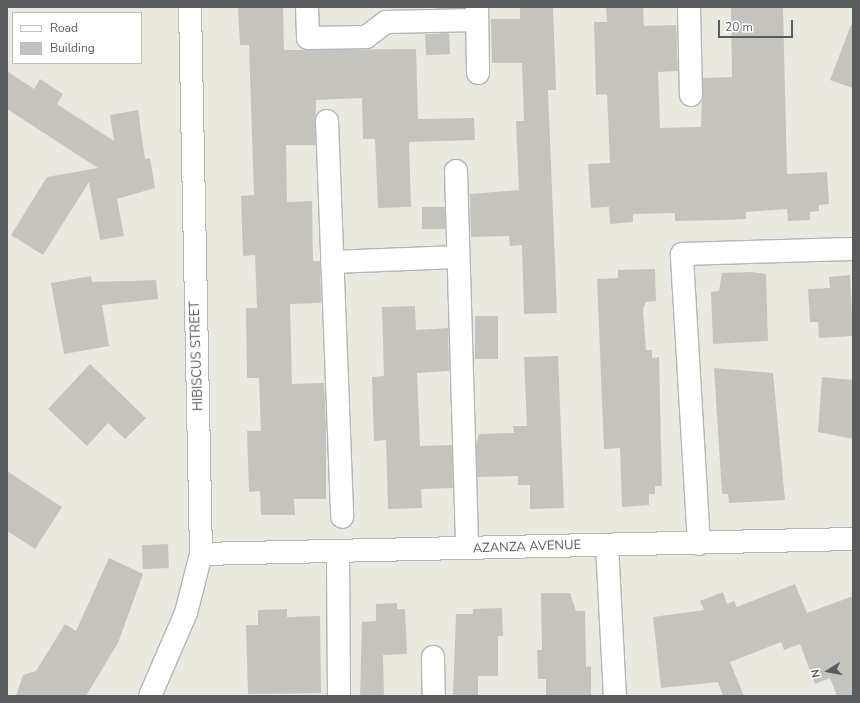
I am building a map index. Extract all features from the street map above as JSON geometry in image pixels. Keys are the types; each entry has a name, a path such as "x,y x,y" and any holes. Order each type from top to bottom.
{"street":[{"name":"HIBISCUS STREET","path":"150,696 186,613 201,554 190,7"},
{"path":"307,7 308,38 366,36 386,22 477,14 478,72"},
{"path":"690,7 691,95"},
{"path":"327,121 342,517"},
{"path":"456,171 467,548"},
{"path":"699,544 682,254 853,249"},
{"path":"332,262 458,257"},
{"name":"AZANZA AVENUE","path":"201,554 699,544 853,539"},
{"path":"607,545 615,696"},
{"path":"338,552 339,696"},
{"path":"433,657 434,696"}],"building":[{"path":"238,7 283,7 284,50 416,49 418,119 474,118 475,140 409,142 411,207 378,208 375,139 363,139 362,98 316,100 315,145 286,145 287,202 312,201 313,261 320,261 321,303 290,304 292,384 324,383 326,426 326,499 294,499 295,515 261,515 260,491 249,492 247,431 261,431 259,378 247,378 246,308 257,308 255,255 243,256 241,196 254,195 249,45 240,45"},
{"path":"520,7 553,7 556,90 548,90 557,313 524,314 522,245 510,246 509,236 471,237 470,194 519,190 516,121 524,121 522,63 492,63 491,19 520,19"},
{"path":"606,7 643,7 644,26 676,25 678,71 658,72 660,128 701,127 703,78 732,77 731,7 783,7 787,174 827,172 829,204 819,205 819,211 810,212 810,220 788,221 787,209 746,212 746,219 724,220 675,221 675,213 633,214 633,222 610,224 609,207 591,208 588,164 610,163 607,94 596,95 594,22 607,22"},
{"path":"851,25 853,26 853,88 830,80"},
{"path":"449,33 450,54 426,55 425,34"},
{"path":"7,71 34,89 40,79 63,94 57,104 114,141 110,115 138,110 145,159 150,158 155,188 117,199 124,236 100,240 89,182 43,255 11,235 47,177 98,168 7,109"},
{"path":"422,207 445,207 445,229 422,229"},
{"path":"655,269 656,301 646,302 643,309 646,350 652,350 652,358 659,357 662,486 655,486 655,494 649,494 649,505 622,507 620,448 604,449 597,279 618,278 618,270"},
{"path":"752,272 766,274 768,341 713,344 711,292 719,291 722,273"},
{"path":"850,275 853,336 819,338 818,322 810,322 808,289 830,288 829,277"},
{"path":"91,276 92,282 156,280 158,299 102,305 109,346 64,354 51,283"},
{"path":"415,306 416,330 448,328 449,371 417,373 420,446 452,445 453,488 421,489 422,508 388,509 386,440 374,441 372,377 384,376 382,307"},
{"path":"475,316 498,316 498,359 475,359"},
{"path":"558,356 564,508 530,509 530,485 518,485 518,476 477,477 476,445 479,434 514,433 513,426 527,426 524,357"},
{"path":"90,364 146,418 125,439 108,423 87,446 48,409"},
{"path":"714,368 773,373 785,500 729,503 728,494 722,494"},
{"path":"822,377 853,380 853,439 818,432"},
{"path":"7,471 62,507 35,549 7,531"},
{"path":"168,544 169,568 143,569 142,545"},
{"path":"109,558 143,574 118,643 86,696 16,696 23,675 36,671 65,624 76,631"},
{"path":"795,584 807,613 853,596 853,696 837,696 830,678 815,684 800,644 784,650 781,642 730,662 744,696 723,696 718,682 661,688 653,617 704,610 700,601 723,592 727,604 734,601 737,607"},
{"path":"541,593 570,593 576,611 585,611 586,667 591,666 591,696 546,696 546,679 538,679 537,650 542,650"},
{"path":"397,603 397,609 405,609 407,654 383,655 384,696 360,696 362,622 376,621 376,604"},
{"path":"502,608 503,636 498,636 498,676 478,676 478,696 453,696 456,614 473,614 473,609"},
{"path":"287,609 287,617 320,616 321,693 248,694 246,625 258,625 258,610"}]}
